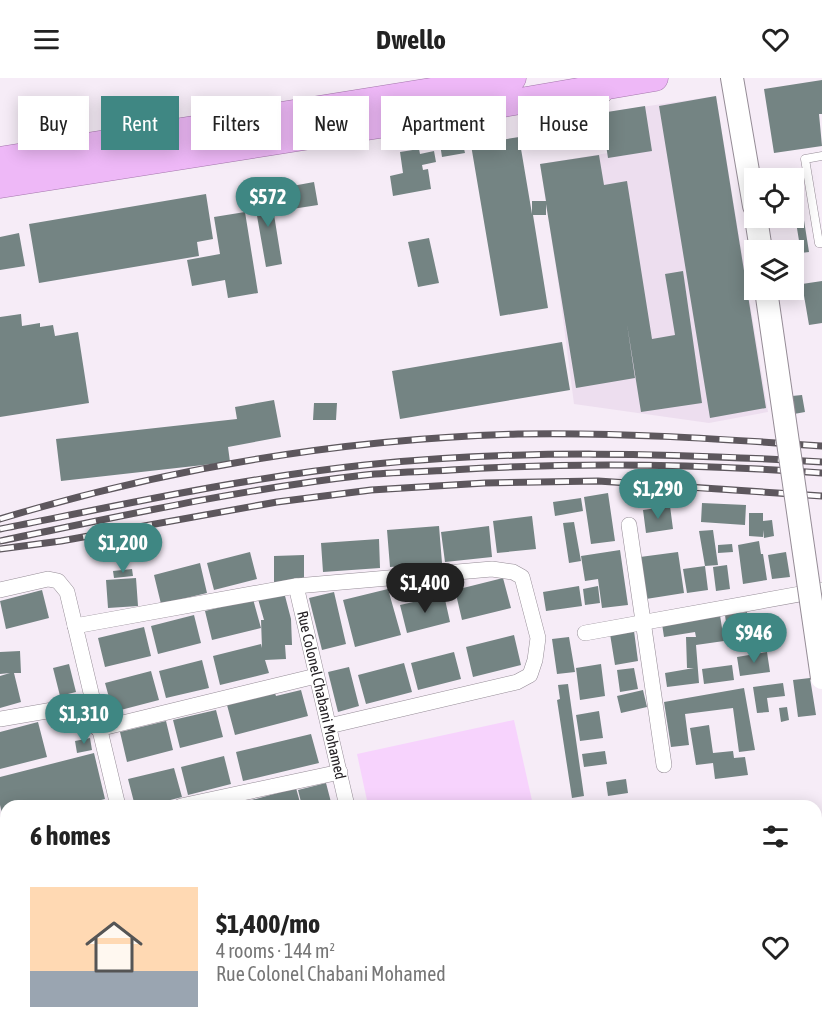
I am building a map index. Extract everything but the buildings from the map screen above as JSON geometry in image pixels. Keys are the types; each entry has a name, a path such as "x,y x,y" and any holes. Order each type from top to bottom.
{"highway":[{"path":"0,160 513,78"},
{"path":"554,96 655,78"},
{"path":"0,184 518,102"}],"main road":[{"path":"732,78 748,168"},
{"path":"767,300 822,678"}],"street":[{"path":"629,525 664,765"},
{"path":"75,626 296,586 492,568 513,572 522,577 538,638 530,675 517,682 329,726"},
{"path":"0,590 48,579 58,581 67,592 116,800"},
{"name":"Rue Colonel Chabani Mohamed","path":"296,586 346,800"},
{"path":"585,633 822,590"},
{"path":"98,729 316,676"},
{"path":"0,719 93,703"},
{"path":"209,800 340,772"}],"lane":[{"path":"608,96 616,86"},
{"path":"822,156 805,159 819,243 822,243"}],"shaded area":[{"path":"716,96 744,266 744,300 750,300 768,412 709,423 574,404 540,164 608,153 609,112"},
{"path":"514,720 532,800 367,800 357,754"}],"railway":[{"path":"0,519 63,501 191,471 256,459 386,442 518,434 594,434 822,446"},
{"path":"0,529 274,477 319,470 422,460 594,454 708,456 822,462"},
{"path":"0,541 227,495 376,474 497,467 590,465 683,466 822,473"},
{"path":"0,549 61,541 277,502 371,490 485,483 598,481 822,496"}]}
